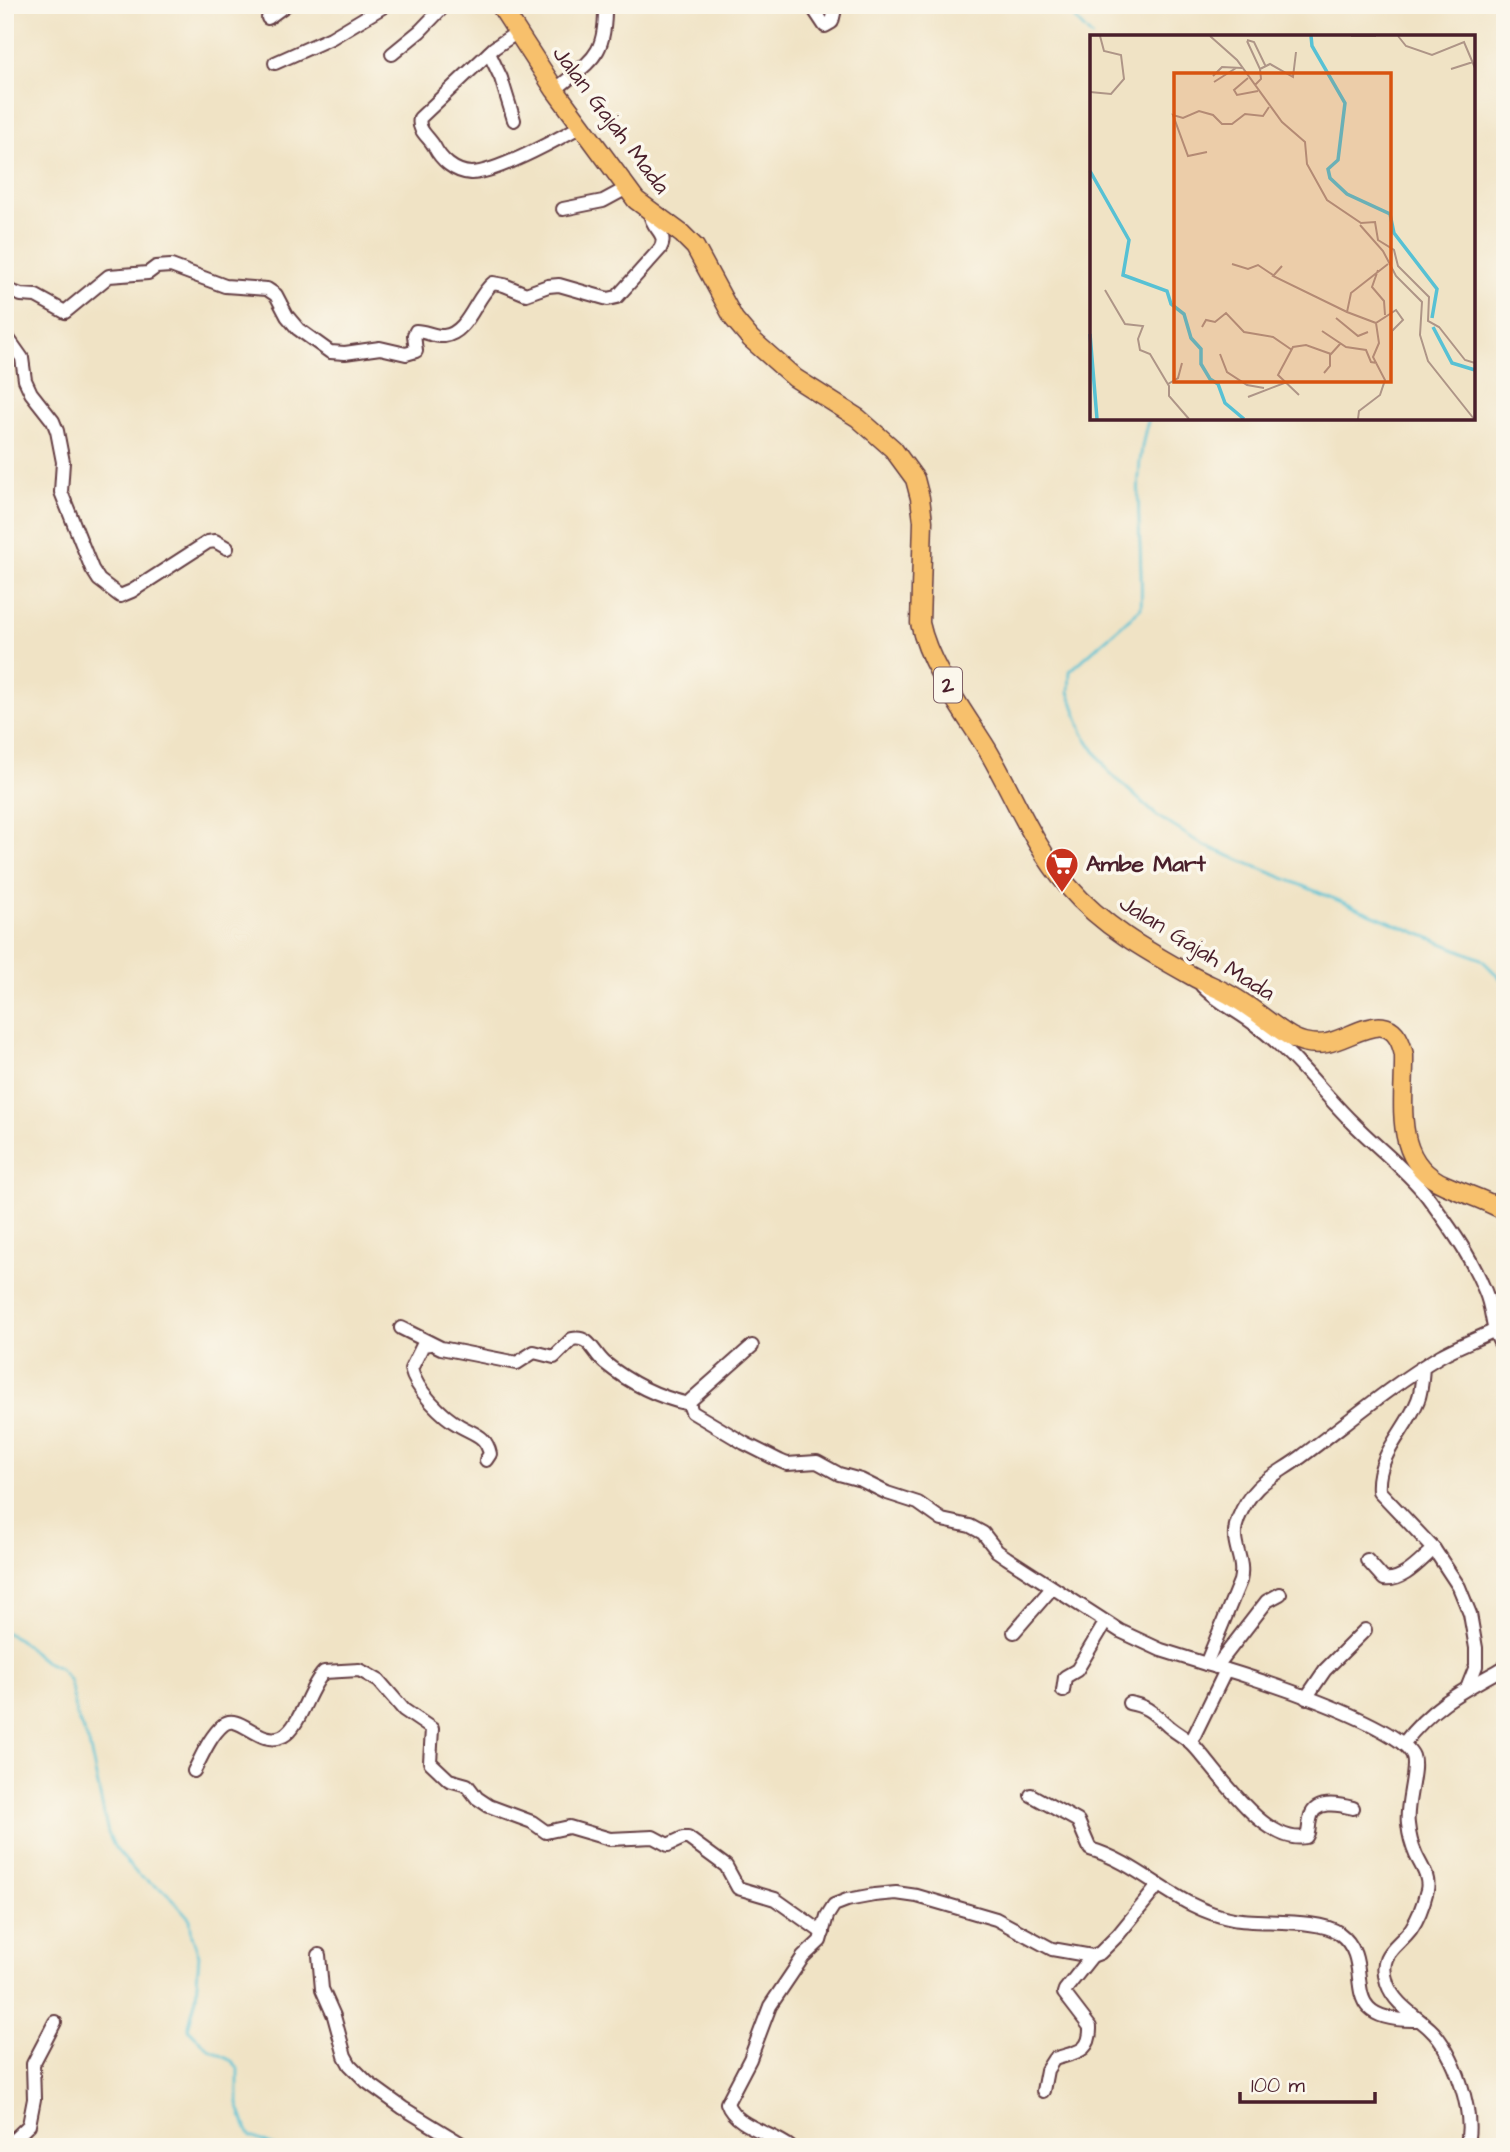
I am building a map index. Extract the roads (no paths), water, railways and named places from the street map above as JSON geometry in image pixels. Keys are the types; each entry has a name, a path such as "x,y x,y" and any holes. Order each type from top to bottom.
{"highway":[{"name":"Jalan Gajah Mada","path":"500,5 555,90 627,188 650,213 682,234 695,247 734,319 751,339 794,378 858,418 893,449 915,479 923,521 920,623 923,634 946,681 997,765 1013,802 1067,885 1092,911 1140,947 1233,997 1301,1042 1329,1043 1361,1029 1373,1027 1383,1027 1391,1031 1402,1045 1404,1055 1402,1122 1406,1145 1412,1157 1430,1178 1505,1211"}],"street":[{"path":"268,18 286,5"},
{"path":"275,64 331,38 386,5"},
{"path":"392,54 420,31 445,5"},
{"path":"555,90 594,57 603,44 606,28 605,5"},
{"path":"811,5 825,26 831,22 835,5"},
{"path":"516,33 457,82 419,121 421,129 443,160 464,171 477,172 521,156 581,126"},
{"path":"489,53 501,78 514,120"},
{"path":"562,209 603,201 627,188"},
{"path":"5,289 21,296 36,296 65,312 109,276 148,273 156,267 171,266 225,286 267,289 276,295 287,316 298,329 330,352 345,353 380,348 406,354 416,351 416,331 440,336 463,325 493,283 526,295 548,286 559,285 608,299 617,298 664,242 663,236 653,226 650,213"},
{"path":"5,334 22,358 25,380 31,393 53,421 57,431 63,462 61,492 99,580 120,596 208,542 215,541 227,548"},
{"path":"1195,978 1218,1000 1259,1027 1296,1060 1350,1121 1412,1178 1448,1224 1472,1261 1491,1307 1493,1331 1505,1350"},
{"path":"401,1328 430,1344 517,1363 534,1352 554,1357 572,1339 583,1339 589,1342 606,1364 653,1395 689,1404"},
{"path":"1191,1742 1241,1581 1242,1566 1233,1533 1253,1491 1262,1481 1301,1457 1369,1404 1441,1355 1493,1331"},
{"path":"430,1344 424,1344 411,1369 418,1388 459,1426 479,1434 484,1439 490,1454 486,1460"},
{"path":"689,1404 752,1346"},
{"path":"1423,1367 1417,1402 1386,1456 1378,1483 1383,1496 1434,1549 1459,1587 1470,1614 1477,1657 1468,1686"},
{"path":"689,1404 692,1412 705,1421 780,1461 792,1464 817,1462 839,1474 918,1503 942,1520 970,1526 983,1533 997,1551 1105,1623 1140,1641 1244,1674 1338,1709 1409,1749 1414,1759 1407,1808 1408,1826 1413,1848 1428,1883 1413,1926 1389,1951 1384,1968 1391,1991 1417,2020 1429,2027 1449,2057 1468,2109 1469,2131 1466,2147"},
{"path":"1367,1560 1384,1579 1392,1579 1412,1568 1434,1549"},
{"path":"1014,1632 1052,1588"},
{"path":"1216,1667 1267,1601 1280,1594"},
{"path":"1063,1691 1066,1677 1077,1670 1105,1623"},
{"path":"1306,1698 1325,1670 1365,1630"},
{"path":"1403,1744 1438,1706 1468,1686 1505,1667"},
{"path":"194,1771 224,1723 231,1721 242,1725 265,1738 284,1736 291,1728 312,1685 324,1672 359,1671 379,1681 404,1710 432,1729 430,1762 446,1778 467,1785 477,1798 489,1807 533,1822 546,1832 569,1827 610,1839 653,1837 668,1845 688,1838 726,1866 738,1888 775,1899 823,1933"},
{"path":"1129,1703 1149,1708 1165,1724 1191,1742 1246,1806 1265,1823 1282,1833 1306,1837 1311,1814 1320,1806 1335,1804 1353,1808"},
{"path":"1031,1795 1078,1821 1090,1849 1124,1862 1157,1887 1198,1908 1232,1919 1292,1923 1336,1931 1349,1943 1353,1952 1360,1988 1371,2011 1395,2021 1417,2020"},
{"path":"789,2146 753,2128 730,2111 727,2103 747,2066 770,2006 791,1973 820,1941 827,1916 834,1905 847,1899 896,1893 940,1902 996,1919 1052,1949 1092,1956 1100,1953 1118,1935 1157,1887"},
{"path":"319,1955 322,1989 350,2065 367,2082 403,2108 467,2147"},
{"path":"1043,2091 1047,2070 1054,2059 1084,2048 1089,2042 1090,2027 1065,1990 1092,1956"},
{"path":"6,2147 12,2139 26,2130 30,2121 34,2099 33,2064 55,2022"}],"waterway":[{"path":"1071,5 1075,19 1090,35"},
{"path":"1148,420 1143,441 1138,488 1141,608 1070,671 1069,692 1083,733 1109,772 1157,816 1203,845 1481,959 1504,982 1505,987"},
{"path":"5,1632 18,1639 44,1661 59,1668 70,1681 76,1714 89,1744 108,1833 115,1848 138,1875 167,1893 190,1919 192,1936 199,1955 196,1997 188,2029 209,2049 232,2061 238,2068 238,2104 247,2130 251,2137 277,2147"}],"place":[{"name":"Ambe Mart","path":"1062,894"}]}
